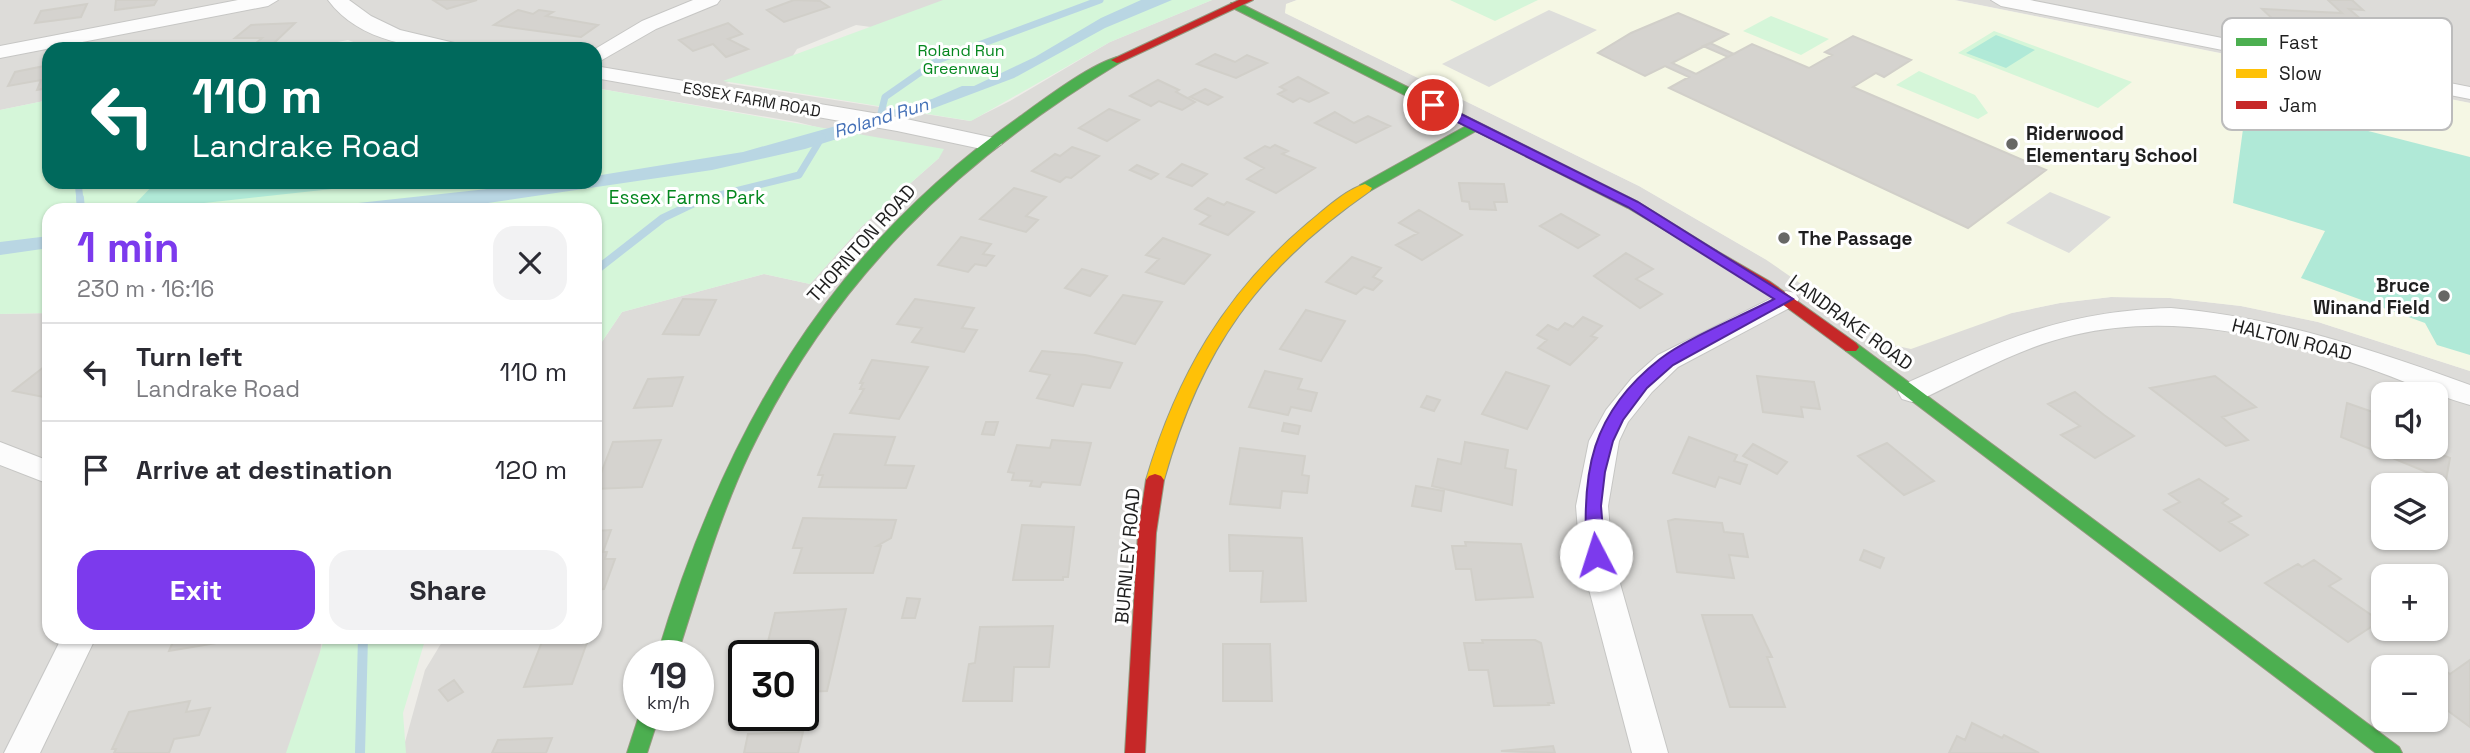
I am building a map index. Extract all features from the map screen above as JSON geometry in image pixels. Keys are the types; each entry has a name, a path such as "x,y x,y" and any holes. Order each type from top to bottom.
{"street":[{"path":"52,42 268,0"},
{"path":"338,0 370,26 422,42"},
{"path":"602,54 649,25 710,0"},
{"path":"2001,0 2222,44"},
{"name":"LANDRAKE ROAD","path":"1241,3 1475,126 1633,205 1786,299 2392,753"},
{"name":"THORNTON ROAD","path":"672,640 714,515 757,422 806,340 893,233 990,144 1080,82 1135,51 1241,3"},
{"path":"0,52 42,44"},
{"name":"ESSEX FARM ROAD","path":"602,73 897,124 990,144"},
{"path":"2452,89 2470,93"},
{"name":"BURNLEY ROAD","path":"1135,753 1148,518 1154,479 1167,437 1206,348 1245,291 1304,232 1342,203 1475,126"},
{"path":"1650,753 1596,555 1592,506 1604,441 1616,417 1642,385 1668,361 1786,299"},
{"name":"HALTON ROAD","path":"1912,392 2034,338 2071,326 2112,318 2170,317 2209,320 2286,334 2470,395"},
{"path":"0,453 42,470"},
{"path":"22,753 76,644"},
{"path":"637,753 644,731"}],"shaded area":[{"path":"0,0 981,0 886,29 856,25 797,49 786,67 725,83 970,121 1010,101 1110,42 1212,0 1297,0 1287,4 1285,13 1639,186 1765,259 2012,313 2060,303 2111,297 2170,298 2241,306 2318,322 2470,371 2470,753 402,753 425,670 441,644 602,644 602,342 622,312 764,274 810,284 862,226 939,158 797,122 602,89 602,42 42,42 42,101 0,110"},
{"name":"Riderwood Elementary School","path":"1297,0 1954,0 2222,53 2222,130 2452,130 2452,99 2470,103 2470,371 2318,322 2241,306 2170,298 2111,297 2060,303 2012,313 1911,349 1888,344 1765,259 1639,186 1285,13 1286,4"},
{"path":"1955,0 2470,0 2470,103 2452,99 2452,18 2222,18 2222,53"},
{"path":"1549,10 1597,30 1489,87 1442,64"},
{"path":"2050,192 2111,217 2069,253 2006,223"},
{"path":"42,313 42,644 321,644 320,686 304,753 0,753 0,314"}],"green space":[{"name":"Roland Run Greenway","path":"943,0 1212,0 1110,42 971,121 723,81"},
{"path":"1450,0 1538,0 1495,21"},
{"path":"1771,16 1829,39 1801,55 1743,31"},
{"path":"1994,31 2132,82 2098,108 1958,53"},
{"path":"1996,35 2035,50 2006,68 1966,53"},
{"path":"1919,71 1975,95 1988,113 1978,119 1896,85"},
{"name":"Essex Farms Park","path":"602,89 944,149 939,158 862,226 810,284 764,274 622,312 602,342 602,203 42,203 42,313 0,314 0,110 42,101 42,189 602,189"},
{"path":"2243,130 2364,130 2470,157 2470,355 2437,345 2425,323 2301,278 2325,231 2233,203"},
{"path":"149,189 332,189 205,203 136,203"},
{"path":"323,644 424,644 403,713 406,753 286,753"}],"water":[{"name":"Roland Run","path":"1141,0 1172,0 1105,28 1014,78 929,110 805,149 712,170 602,186 602,175 743,152 932,99 962,86 974,86 1035,57 1101,18"},
{"name":"Roland Run","path":"486,189 583,189 488,203 358,203"},
{"path":"42,237 42,249 0,255 0,242"}],"building":[{"path":"116,0 157,0 154,5 115,10"},
{"path":"433,0 477,0 447,9"},
{"path":"794,0 820,1 829,7 784,22 767,10"},
{"path":"2328,0 2352,0 2363,10 2349,9 2360,18 2272,18 2262,9 2342,13"},
{"path":"87,4 81,17 35,23 41,11"},
{"path":"518,10 533,14 539,10 553,12 546,16 598,25 581,37 494,25"},
{"path":"1678,13 1728,34 1672,63 1696,74 1752,44 1809,68 1832,55 1825,52 1853,36 1911,60 1884,77 1876,73 1853,87 2046,170 1968,228 1669,88 1689,77 1665,66 1645,76 1598,53 1631,33"},
{"path":"295,23 275,42 257,42 262,38 235,38 251,25"},
{"path":"728,23 742,34 728,39 748,49 726,57 713,44 693,51 679,40"},
{"path":"1710,43 1734,54 1728,57 1703,46"},
{"path":"1215,54 1235,62 1247,55 1267,63 1236,78 1197,64"},
{"path":"42,66 42,89 37,90 41,80 8,86 15,72"},
{"path":"1298,77 1328,93 1309,102 1300,98 1293,102 1278,94 1286,90 1280,87"},
{"path":"1158,80 1179,90 1176,92 1195,102 1182,110 1159,101 1151,106 1130,96"},
{"path":"1205,89 1222,97 1208,105 1190,97"},
{"path":"1109,109 1139,120 1107,141 1079,128"},
{"path":"1335,112 1354,123 1368,116 1390,126 1356,143 1315,123"},
{"path":"1275,145 1288,151 1282,154 1315,168 1276,193 1247,179 1264,168 1245,158 1265,146 1270,148"},
{"path":"1072,147 1099,156 1071,178 1066,177 1060,182 1032,171 1055,154 1060,156"},
{"path":"1182,164 1207,174 1192,186 1167,177"},
{"path":"1137,165 1158,174 1151,179 1130,170"},
{"path":"1459,183 1504,184 1507,202 1494,202 1496,210 1470,209 1469,202 1462,201"},
{"path":"1014,188 1046,197 1026,216 1038,220 1026,232 980,219"},
{"path":"1208,198 1254,212 1228,235 1200,224 1210,216 1195,209"},
{"path":"1419,210 1462,235 1422,260 1396,245 1418,233 1399,223"},
{"path":"1561,214 1599,235 1578,248 1540,226"},
{"path":"961,237 991,244 983,254 994,256 986,266 975,264 968,272 938,265"},
{"path":"1163,238 1210,255 1184,284 1146,272 1159,259 1146,255"},
{"path":"1626,253 1653,269 1636,279 1662,294 1640,308 1594,276"},
{"path":"1352,257 1381,268 1373,277 1382,281 1373,290 1364,287 1356,294 1326,282"},
{"path":"1082,269 1107,276 1090,296 1065,288"},
{"path":"1123,295 1162,302 1135,344 1095,333"},
{"path":"683,299 716,300 699,335 663,334"},
{"path":"915,299 974,308 962,328 977,330 964,352 912,342 922,328 897,324"},
{"path":"1306,310 1345,321 1321,361 1280,349"},
{"path":"1583,317 1602,326 1591,336 1597,338 1570,365 1538,348 1547,340 1537,335 1548,325 1558,330 1565,323 1573,327"},
{"path":"1042,351 1085,355 1122,363 1110,388 1082,384 1073,406 1037,398 1050,375 1030,371"},
{"path":"872,360 928,367 899,419 850,413 864,389 860,389 863,383 860,383"},
{"path":"42,368 42,397 13,391"},
{"path":"1265,371 1302,379 1298,389 1317,393 1311,411 1291,407 1288,415 1249,407"},
{"path":"1506,372 1549,386 1527,429 1482,414"},
{"path":"1757,376 1814,382 1820,409 1801,407 1803,417 1763,412"},
{"path":"2215,376 2256,407 2222,417 2248,440 2226,446 2150,388"},
{"path":"683,377 672,406 634,408 648,379"},
{"path":"2075,392 2134,436 2095,458 2061,435 2080,426 2048,404"},
{"path":"1427,396 1440,400 1434,411 1421,407"},
{"path":"2347,403 2371,411 2371,449 2341,437"},
{"path":"986,422 998,422 994,435 982,434"},
{"path":"1284,423 1300,426 1298,434 1282,431"},
{"path":"834,434 895,437 885,465 914,466 906,488 819,487 823,475 818,475"},
{"path":"1689,437 1737,455 1734,461 1747,465 1740,484 1719,477 1715,487 1673,473"},
{"path":"661,440 642,487 602,489 602,471 613,442"},
{"path":"1052,440 1091,443 1080,485 1042,482 1040,487 1030,486 1032,481 1012,480 1014,473 1008,472 1017,445 1050,448"},
{"path":"1465,442 1508,450 1505,468 1516,470 1512,505 1432,486 1438,459 1461,464"},
{"path":"1887,443 1934,481 1904,495 1858,456"},
{"path":"1753,444 1787,462 1777,474 1743,456"},
{"path":"1240,448 1305,456 1302,475 1309,476 1307,493 1282,491 1280,508 1230,504"},
{"path":"2450,458 2447,473 2429,473 2395,459"},
{"path":"2199,479 2228,499 2222,503 2241,516 2229,522 2248,535 2220,551 2164,510 2180,502 2169,494"},
{"path":"1416,486 1444,491 1441,511 1412,506"},
{"path":"803,518 896,520 891,538 877,546 881,546 873,573 794,573 802,548 793,548"},
{"path":"1675,519 1722,523 1724,532 1743,534 1748,557 1729,555 1734,578 1677,572 1668,521"},
{"path":"1022,525 1074,527 1068,577 1063,577 1063,580 1013,580"},
{"path":"611,530 603,552 607,552 605,559 615,559 602,589 602,531"},
{"path":"1229,535 1302,538 1306,601 1261,602 1263,571 1230,571"},
{"path":"1465,542 1521,544 1533,597 1476,600 1471,569 1456,569 1452,546 1466,546"},
{"path":"1864,550 1884,558 1880,568 1860,560"},
{"path":"2314,560 2341,579 2329,586 2371,615 2371,627 2348,642 2265,583 2298,564 2302,567"},
{"path":"907,598 920,599 915,618 902,618"},
{"path":"846,609 827,691 819,691 819,640 768,640 775,613"},
{"path":"1702,615 1752,615 1772,657 1767,657 1785,707 1730,707"},
{"path":"1053,626 1049,667 1014,667 1012,701 963,701 969,664 975,663 980,627"},
{"path":"1482,640 1535,640 1541,643 1554,703 1494,706 1488,670 1469,670 1464,643 1483,643"},
{"path":"172,644 210,644 169,651"},
{"path":"541,644 586,644 572,684 524,687"},
{"path":"1223,644 1270,644 1272,701 1223,701"},
{"path":"2470,660 2470,727 2448,711 2448,673 2450,674"},
{"path":"454,680 463,692 448,701 439,690"},
{"path":"190,701 186,712 210,708 199,735 174,739 169,753 114,753 116,749 112,749 129,712"},
{"path":"1972,723 2002,738 2004,735 2039,753 1949,753 1957,736 1965,740"},
{"path":"803,732 798,753 744,753 748,734"},
{"path":"552,738 546,753 492,753 498,740"},
{"path":"1553,746 1555,753 1501,751"}],"waterway":[{"path":"879,121 885,97 938,60 1100,0"},
{"path":"703,199 799,175 822,137"},
{"path":"79,189 80,200"},
{"path":"80,198 80,203"},
{"path":"602,266 663,218 703,199"},
{"path":"360,753 363,644"}],"traffic: fast":[{"path":"1235,5 1633,205 1710,251"},
{"path":"672,640 720,502 742,452 774,391 811,333 853,278 899,227 949,179 1003,135 1059,95 1117,60"},
{"path":"1365,188 1475,126"},
{"path":"1851,347 2392,753"},
{"path":"637,753 644,731"}],"traffic: slow":[{"path":"1155,480 1168,435 1185,392 1206,351 1231,313 1259,277 1291,245 1326,215 1365,188"}],"traffic: jam":[{"path":"1117,60 1248,0"},
{"path":"1710,251 1764,284 1851,347"},
{"path":"1135,753 1147,533 1155,480"}],"place":[{"name":"Riderwood Elementary School","path":"2012,144"},
{"name":"The Passage","path":"1784,238"},
{"name":"Bruce Winand Field","path":"2444,296"}],"route":[{"path":"1433,105 1633,205 1786,299 1668,361 1642,385 1616,417 1604,441 1592,506 1596,555"}]}
